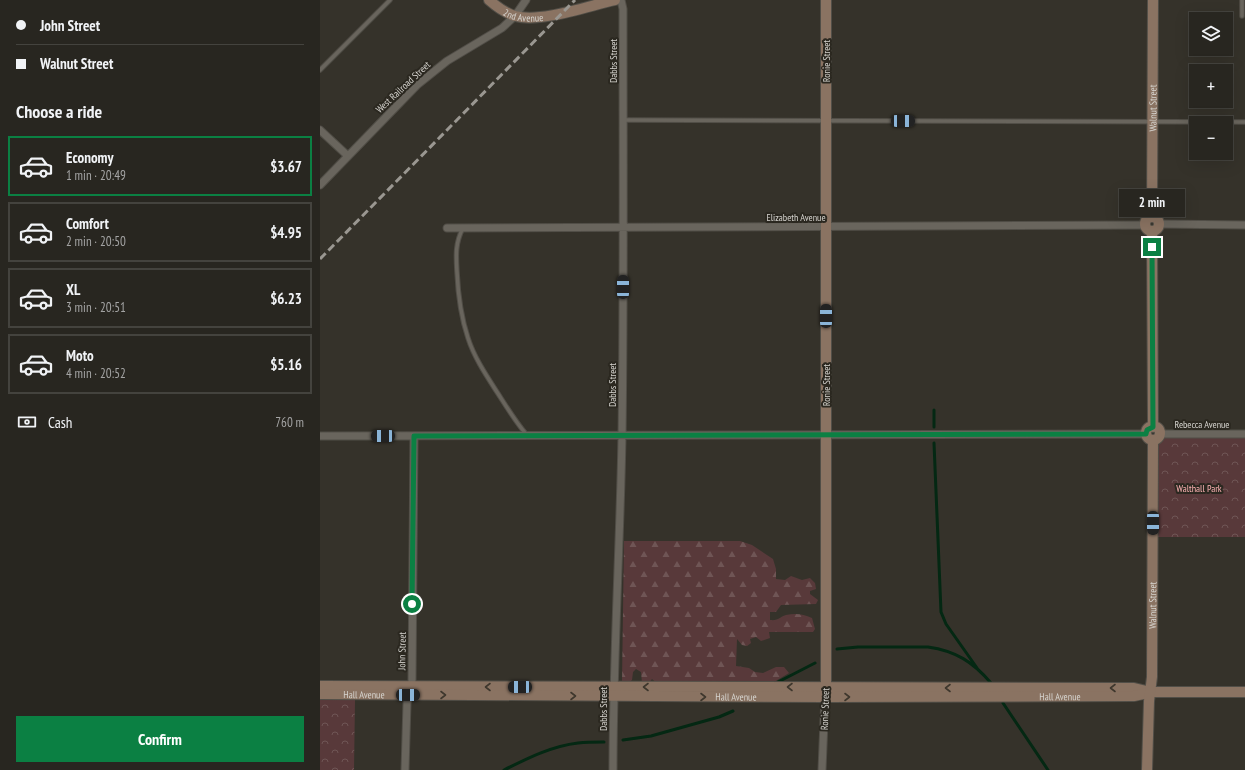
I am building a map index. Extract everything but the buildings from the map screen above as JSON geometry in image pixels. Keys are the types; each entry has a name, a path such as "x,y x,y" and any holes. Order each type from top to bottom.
{"street":[{"name":"2nd Avenue","path":"489,0 500,9 514,16 536,17 562,13 615,0"},
{"name":"Dabbs Street","path":"613,770 613,692 622,435 622,0"},
{"name":"Ronie Street","path":"822,770 826,692 826,0"},
{"name":"Walnut Street","path":"1147,770 1149,701 1151,692 1153,537 1153,0"},
{"name":"West Railroad Street","path":"320,185 417,85 446,61 502,28 514,16 524,1"},
{"path":"320,130 348,156"},
{"name":"Elizabeth Avenue","path":"447,228 1152,224 1245,225"},
{"name":"Rebecca Avenue","path":"320,436 1245,434"},
{"name":"John Street","path":"405,770 406,703 412,681 414,436"},
{"name":"Hall Avenue","path":"320,686 409,691"},
{"name":"Hall Avenue","path":"320,694 409,691 826,692 1134,696 1151,692 1245,692"}],"lane":[{"path":"320,70 390,0"},
{"path":"1242,0 1242,16"},
{"path":"623,120 1245,122"},
{"path":"463,228 458,238 456,248 457,275 459,300 469,340 484,372 517,424 527,435"}],"green space":[{"name":"Walthall Park","path":"1245,434 1245,537 1153,537 1155,440 1159,436"},
{"path":"624,541 740,541 752,545 773,559 776,569 776,579 785,580 791,576 802,580 810,578 815,583 816,589 810,591 810,594 818,600 816,604 781,605 776,612 770,612 770,620 779,619 790,614 806,616 812,618 815,629 813,632 769,632 770,638 761,641 756,637 750,639 751,643 747,646 742,645 737,639 736,666 749,668 755,672 763,673 776,667 784,667 789,673 769,685 658,684 652,679 647,685 642,683 641,672 636,669 633,672 632,680 626,685 622,682"},
{"path":"320,699 355,700 354,770 320,770"}],"waterway":[{"path":"934,410 934,427"},
{"path":"934,443 941,612 946,624 977,668"},
{"path":"837,649 858,647 928,647 938,649 947,651 971,663 991,683"},
{"path":"778,682 815,663"},
{"path":"1003,703 1048,770"},
{"path":"623,740 651,736 719,717 733,711"},
{"path":"504,770 531,757 559,747 578,743 604,742"}],"railway":[{"path":"320,259 575,0"}],"route":[{"path":"412,604 414,436 1146,434 1147,430 1153,427 1152,247"}]}
